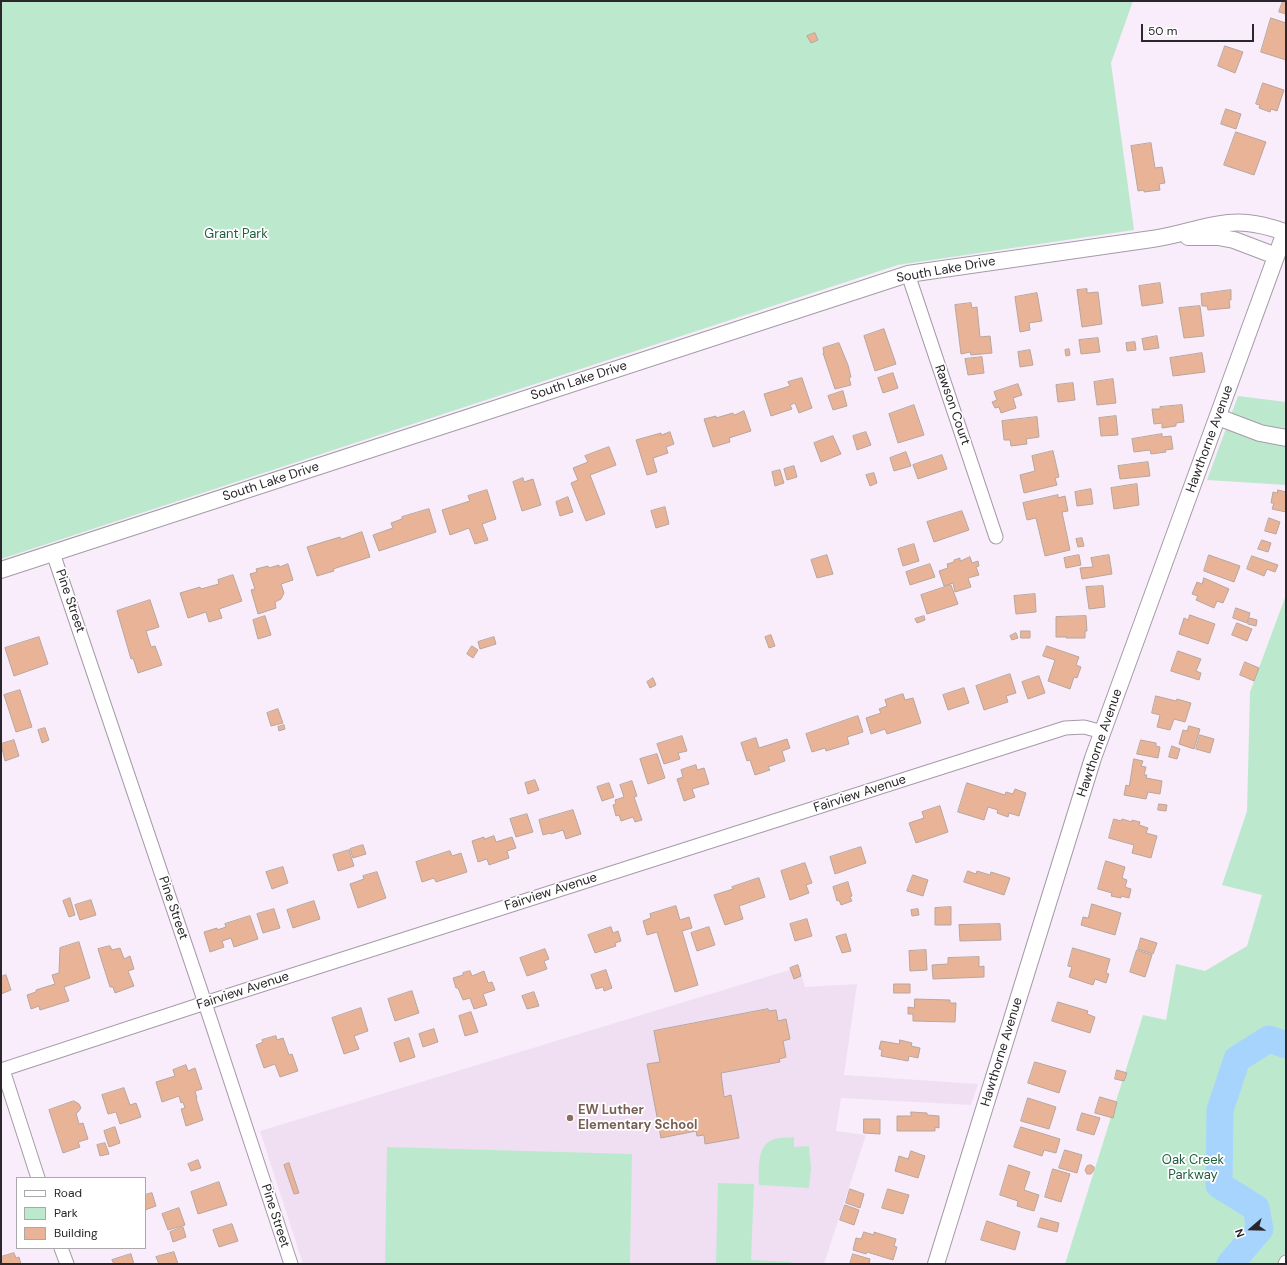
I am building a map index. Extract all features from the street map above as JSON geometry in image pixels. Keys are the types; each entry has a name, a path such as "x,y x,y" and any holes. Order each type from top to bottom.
{"street":[{"name":"South Lake Drive","path":"1,570 908,274 1168,237 1223,224 1247,223 1268,226 1286,231"},
{"name":"Hawthorne Avenue","path":"936,1264 1093,758 1286,231"},
{"name":"South Lake Drive","path":"1168,237 1218,238 1234,240 1276,256"},
{"name":"Rawson Court","path":"908,274 996,537"},
{"path":"1218,417 1260,433 1286,438"},
{"name":"Pine Street","path":"53,553 205,1003 290,1264"},
{"name":"Fairview Avenue","path":"2,1070 205,1003 1065,728 1084,727 1103,732"},
{"path":"2,1070 38,1177"},
{"path":"62,1249 67,1264"}],"shaded area":[{"name":"EW Luther Elementary School","path":"799,967 805,987 857,984 844,1075 978,1084 971,1105 841,1098 836,1131 866,1135 824,1264 303,1264 260,1131"}],"green space":[{"name":"Grant Park","path":"1,1 1133,1 1111,63 1134,230 898,265 1,559"},
{"path":"1238,396 1286,402 1286,485 1207,480"},
{"name":"Oak Creek Parkway","path":"1286,595 1286,1264 1065,1264 1143,1015 1166,1020 1176,964 1205,971 1247,946 1262,895 1222,885 1247,811 1250,692"},
{"path":"794,1137 794,1147 809,1146 811,1168 809,1188 759,1185 759,1166 763,1148 767,1143 774,1139"},
{"path":"387,1147 632,1154 630,1264 385,1264"},
{"path":"718,1183 754,1184 751,1260 791,1262 791,1264 716,1264"}],"building":[{"path":"1283,1 1286,1 1286,14 1279,12"},
{"path":"1271,18 1286,23 1286,60 1261,52"},
{"path":"815,33 818,40 811,43 807,36"},
{"path":"1225,46 1243,52 1235,73 1218,66"},
{"path":"1263,83 1284,90 1277,111 1271,109 1270,112 1259,108 1260,105 1256,104"},
{"path":"1226,109 1241,114 1236,129 1221,124"},
{"path":"1236,132 1266,142 1254,175 1224,165"},
{"path":"1151,143 1155,168 1162,167 1165,183 1159,184 1160,190 1144,192 1144,190 1138,191 1131,146"},
{"path":"1160,283 1163,303 1142,306 1139,286"},
{"path":"1087,289 1087,293 1098,292 1102,324 1082,327 1077,290"},
{"path":"1231,290 1231,300 1229,300 1230,308 1208,310 1207,306 1202,306 1201,294"},
{"path":"1037,293 1042,321 1029,323 1030,330 1020,332 1015,297"},
{"path":"971,303 972,308 977,307 980,337 990,336 992,353 971,355 970,352 961,354 955,305"},
{"path":"1200,306 1204,336 1184,338 1179,308"},
{"path":"884,329 896,364 875,371 864,336"},
{"path":"1157,336 1159,348 1144,350 1142,339"},
{"path":"1098,338 1100,352 1081,354 1079,340"},
{"path":"1135,342 1136,350 1127,351 1126,343"},
{"path":"839,343 848,365 851,385 835,389 823,353 823,348"},
{"path":"1069,349 1070,355 1066,356 1065,350"},
{"path":"1030,350 1033,365 1020,367 1018,352"},
{"path":"1202,353 1205,372 1173,376 1170,358"},
{"path":"982,357 984,373 968,375 965,359"},
{"path":"893,373 898,388 883,393 878,378"},
{"path":"802,378 812,408 799,413 795,403 790,405 792,409 771,416 764,394 790,386 788,382"},
{"path":"1113,379 1116,403 1097,405 1094,382"},
{"path":"1073,383 1075,400 1058,402 1056,385"},
{"path":"1018,384 1022,395 1013,398 1016,408 1001,413 999,407 995,408 992,402 997,400 994,392"},
{"path":"843,391 847,406 833,410 828,396"},
{"path":"914,405 924,435 898,443 889,414"},
{"path":"1182,405 1184,422 1176,423 1176,426 1162,428 1162,423 1154,424 1152,409"},
{"path":"744,411 751,431 729,438 730,442 713,447 704,419 716,416 716,418 733,413 734,415"},
{"path":"1116,416 1118,435 1101,436 1099,418"},
{"path":"1037,417 1039,437 1026,439 1027,444 1011,446 1010,440 1004,440 1002,421"},
{"path":"670,432 674,444 666,447 668,453 653,458 657,472 647,475 636,440"},
{"path":"866,432 871,445 857,450 853,436"},
{"path":"1162,434 1162,437 1171,436 1173,449 1165,450 1166,452 1151,454 1150,450 1134,452 1132,439"},
{"path":"833,436 841,454 821,462 814,443"},
{"path":"609,447 616,465 590,475 605,514 586,521 571,483 578,480 573,468 588,462 585,456"},
{"path":"1053,451 1059,477 1055,478 1057,485 1024,493 1020,475 1035,471 1032,456"},
{"path":"906,452 911,466 894,471 890,458"},
{"path":"942,455 947,469 918,479 913,465"},
{"path":"1148,462 1150,476 1120,479 1118,466"},
{"path":"794,466 797,477 787,480 784,469"},
{"path":"780,470 784,483 775,486 772,472"},
{"path":"874,473 877,483 870,486 866,475"},
{"path":"523,478 524,482 533,479 541,505 522,511 513,482"},
{"path":"1137,484 1139,505 1114,509 1111,488"},
{"path":"1091,489 1093,504 1077,506 1075,492"},
{"path":"487,490 496,519 482,524 488,540 475,544 469,528 450,535 442,510 470,501 468,496"},
{"path":"1278,490 1286,492 1286,512 1272,509 1274,503 1271,503 1273,492 1277,493"},
{"path":"1058,495 1058,498 1065,496 1068,511 1062,512 1070,550 1045,556 1036,518 1027,520 1023,503"},
{"path":"568,497 573,512 560,516 556,502"},
{"path":"665,507 669,524 656,528 651,511"},
{"path":"429,509 436,532 379,551 373,535 393,528 391,523 402,519 402,517"},
{"path":"962,511 969,530 934,542 927,522"},
{"path":"1269,518 1280,522 1276,534 1265,531"},
{"path":"362,532 370,557 317,576 307,547 340,537 341,539"},
{"path":"1082,538 1084,546 1078,547 1076,539"},
{"path":"1262,540 1271,543 1268,552 1258,549"},
{"path":"914,544 919,561 903,566 898,549"},
{"path":"827,555 833,574 817,578 811,560"},
{"path":"1079,555 1081,565 1066,568 1064,558"},
{"path":"1109,555 1112,574 1082,579 1080,568 1093,567 1091,558"},
{"path":"1209,555 1240,566 1234,582 1204,571"},
{"path":"1252,556 1278,565 1275,572 1267,569 1264,576 1247,569"},
{"path":"970,557 972,563 978,561 979,566 976,567 979,575 968,578 971,587 955,592 953,583 944,586 939,571 948,568 947,564 954,562 954,560 960,558 960,561"},
{"path":"288,564 293,580 281,584 284,593 281,599 275,602 276,608 258,614 251,590 255,589 250,574 257,572 256,569 268,566 269,568 279,565 279,567"},
{"path":"930,564 935,577 910,585 906,572"},
{"path":"233,575 242,601 219,609 222,618 209,622 206,612 188,618 180,593 200,587 201,589 219,584 218,580"},
{"path":"1204,578 1229,589 1223,603 1217,601 1214,608 1196,600 1198,596 1192,594 1197,582 1202,584"},
{"path":"951,585 958,604 927,614 921,595"},
{"path":"1103,586 1105,607 1089,609 1086,587"},
{"path":"1035,594 1036,612 1016,614 1014,596"},
{"path":"150,600 159,627 146,631 151,647 155,646 162,665 138,673 133,658 131,659 117,611"},
{"path":"1236,608 1250,613 1247,623 1233,618"},
{"path":"1190,615 1215,624 1208,644 1179,634 1184,618 1188,620"},
{"path":"265,616 271,635 258,639 253,620"},
{"path":"924,616 925,620 917,623 915,619"},
{"path":"1086,616 1087,631 1085,631 1085,638 1056,637 1056,617"},
{"path":"1250,618 1257,620 1256,626 1248,624"},
{"path":"1237,623 1252,629 1247,641 1232,635"},
{"path":"1021,631 1030,631 1030,638 1021,638"},
{"path":"1016,633 1018,638 1012,640 1010,636"},
{"path":"771,635 775,646 769,648 765,637"},
{"path":"39,637 48,664 14,676 5,648"},
{"path":"494,637 496,644 480,649 478,642"},
{"path":"472,646 478,650 473,658 467,654"},
{"path":"1047,646 1079,657 1076,665 1081,667 1077,678 1074,677 1070,689 1048,681 1055,660 1043,656"},
{"path":"1178,651 1201,659 1196,671 1201,673 1199,680 1171,671"},
{"path":"1245,662 1259,668 1254,681 1240,675"},
{"path":"1010,674 1016,693 1006,696 1008,702 984,710 976,686"},
{"path":"1039,676 1045,693 1028,699 1022,682"},
{"path":"653,678 656,685 650,688 647,682"},
{"path":"964,688 969,703 948,710 943,695"},
{"path":"20,690 32,727 16,732 4,695"},
{"path":"903,694 905,700 913,698 921,723 887,734 885,729 871,734 866,718 881,713 879,709 887,706 885,700"},
{"path":"1156,696 1191,703 1185,722 1174,719 1170,730 1157,727 1160,715 1152,713"},
{"path":"278,709 283,723 271,726 267,713"},
{"path":"858,716 863,732 847,737 849,744 826,751 825,748 812,752 806,734"},
{"path":"284,725 285,729 279,731 278,727"},
{"path":"1189,726 1200,729 1194,749 1179,744 1183,730 1187,731"},
{"path":"45,728 49,740 42,743 38,730"},
{"path":"1200,735 1214,739 1210,753 1196,749"},
{"path":"682,736 687,751 678,753 680,759 664,764 657,744"},
{"path":"756,738 759,748 787,739 790,748 782,751 785,761 768,767 770,770 755,775 750,760 747,761 741,743"},
{"path":"14,740 19,756 5,761 1,744"},
{"path":"1141,740 1156,743 1156,746 1160,747 1158,758 1137,754"},
{"path":"1172,746 1180,749 1177,759 1169,757"},
{"path":"657,754 665,778 648,784 640,759"},
{"path":"1134,759 1143,761 1141,766 1146,767 1144,775 1147,775 1146,778 1162,781 1160,794 1148,792 1146,799 1124,795 1126,785 1129,786"},
{"path":"696,765 697,770 704,768 709,784 692,789 695,797 684,801 677,779 683,777 681,770"},
{"path":"535,780 539,790 528,794 525,783"},
{"path":"632,781 637,796 634,797 642,820 635,822 633,817 621,821 619,815 616,816 613,805 616,804 615,800 624,797 620,785"},
{"path":"609,783 614,797 602,801 597,787"},
{"path":"967,783 1005,795 1006,792 1013,794 1015,789 1026,793 1019,816 1009,813 1008,817 997,813 998,810 988,807 984,820 958,812"},
{"path":"1159,804 1167,805 1166,811 1158,810"},
{"path":"940,806 948,832 916,843 909,823 924,818 922,812"},
{"path":"573,810 581,834 566,839 563,830 543,835 539,820"},
{"path":"527,814 533,832 516,837 510,819"},
{"path":"1114,819 1140,822 1139,825 1148,828 1146,833 1157,836 1151,858 1132,853 1134,845 1109,838"},
{"path":"494,836 496,842 512,837 516,848 507,851 509,858 489,865 487,859 478,862 472,841 484,837 484,839"},
{"path":"363,845 366,854 353,858 350,849"},
{"path":"861,847 866,863 835,874 830,857"},
{"path":"349,850 354,866 338,871 333,855"},
{"path":"450,851 452,856 461,853 467,872 436,882 434,878 422,882 416,862"},
{"path":"1106,861 1125,867 1122,878 1127,880 1125,887 1131,889 1129,898 1111,896 1112,893 1098,889"},
{"path":"805,863 812,883 806,885 809,893 790,900 781,871"},
{"path":"283,867 288,883 272,889 266,872"},
{"path":"968,871 976,874 977,871 990,875 991,872 1010,878 1004,895 964,882"},
{"path":"377,872 386,898 358,908 350,884 364,879 363,876"},
{"path":"913,875 928,880 923,896 907,891"},
{"path":"759,878 765,897 739,906 743,919 725,925 714,895"},
{"path":"848,882 852,901 841,905 839,900 837,901 833,887"},
{"path":"70,898 75,915 69,917 63,901"},
{"path":"91,900 96,915 80,920 75,905"},
{"path":"314,901 320,919 293,928 287,910"},
{"path":"1092,904 1121,913 1115,935 1081,925 1083,917 1088,918"},
{"path":"676,906 680,920 689,917 692,928 682,931 698,985 675,992 657,932 647,935 643,921 651,918 650,914"},
{"path":"951,907 951,925 935,925 935,908"},
{"path":"274,909 280,928 263,933 257,914"},
{"path":"918,909 919,915 912,916 911,910"},
{"path":"250,916 258,939 234,947 231,938 222,941 224,947 210,952 204,932 226,927 225,924"},
{"path":"807,919 812,936 795,941 790,924"},
{"path":"1000,924 1001,940 960,941 959,925"},
{"path":"611,927 613,933 618,931 621,941 615,943 616,946 595,953 588,935"},
{"path":"709,927 715,945 697,951 691,933"},
{"path":"846,934 851,951 842,953 836,937"},
{"path":"1141,938 1157,943 1153,954 1138,949"},
{"path":"79,942 90,978 64,987 69,1001 40,1010 39,1006 31,1009 27,995 36,992 36,990 55,984 52,975 59,973 60,948"},
{"path":"110,946 112,950 120,948 124,959 130,956 134,969 128,971 134,986 115,993 113,987 110,987 98,949"},
{"path":"1073,948 1110,959 1106,973 1109,974 1106,983 1095,979 1093,985 1069,977 1072,967 1068,966"},
{"path":"545,949 549,959 544,961 547,969 527,976 520,958"},
{"path":"926,950 927,970 910,971 909,951"},
{"path":"1137,950 1152,955 1145,977 1130,972"},
{"path":"979,957 979,967 984,966 984,977 933,979 932,965 948,964 948,958"},
{"path":"798,965 801,976 794,979 790,968"},
{"path":"606,970 612,988 604,991 603,987 596,989 591,975"},
{"path":"470,971 472,976 484,971 488,983 492,982 495,990 483,994 487,1005 474,1009 470,998 463,1000 458,988 456,988 453,978"},
{"path":"6,975 11,990 1,994 1,977"},
{"path":"894,984 910,984 910,993 894,993"},
{"path":"412,991 419,1013 395,1021 388,999"},
{"path":"534,992 539,1006 527,1009 522,996"},
{"path":"915,999 950,1000 950,1003 956,1003 955,1022 913,1021 913,1014 908,1014 908,1007 914,1008"},
{"path":"1058,1002 1088,1011 1087,1014 1095,1017 1090,1033 1052,1021"},
{"path":"361,1008 368,1031 354,1036 359,1049 344,1054 332,1018"},
{"path":"768,1009 769,1011 776,1010 778,1021 786,1019 790,1039 783,1041 786,1057 779,1059 780,1062 721,1073 724,1097 731,1095 739,1138 705,1144 704,1135 697,1136 696,1131 661,1138 647,1064 660,1062 654,1031"},
{"path":"471,1012 478,1032 465,1036 459,1016"},
{"path":"434,1029 438,1042 423,1047 419,1034"},
{"path":"276,1036 277,1040 283,1038 289,1055 292,1054 298,1071 280,1077 275,1064 264,1068 256,1045 263,1042 262,1040"},
{"path":"409,1038 415,1057 400,1062 394,1043"},
{"path":"900,1040 912,1043 911,1046 920,1048 918,1058 909,1056 908,1061 881,1056 882,1050 879,1049 881,1041 899,1044"},
{"path":"1035,1062 1066,1071 1059,1093 1028,1083"},
{"path":"186,1065 188,1071 195,1068 202,1089 195,1091 203,1120 186,1126 181,1109 185,1108 183,1102 181,1103 179,1096 162,1102 156,1082 175,1076 173,1070"},
{"path":"1117,1070 1127,1073 1124,1081 1115,1079"},
{"path":"124,1088 130,1105 136,1103 141,1117 120,1124 116,1112 108,1114 102,1095"},
{"path":"1100,1097 1117,1102 1113,1118 1095,1113"},
{"path":"1028,1098 1056,1107 1049,1129 1021,1121"},
{"path":"74,1101 79,1104 81,1108 76,1113 79,1124 83,1123 88,1139 78,1142 80,1147 63,1153 49,1110"},
{"path":"911,1112 927,1113 927,1115 939,1116 939,1128 935,1127 935,1131 897,1131 897,1116 911,1116"},
{"path":"1082,1113 1100,1118 1094,1135 1077,1130"},
{"path":"864,1119 880,1119 880,1134 864,1133"},
{"path":"115,1127 120,1143 109,1147 104,1131"},
{"path":"1021,1127 1060,1139 1056,1153 1044,1150 1042,1156 1014,1147"},
{"path":"105,1143 109,1154 100,1156 97,1145"},
{"path":"1065,1150 1082,1155 1077,1173 1059,1168"},
{"path":"911,1151 925,1156 918,1178 895,1171 899,1156 908,1159"},
{"path":"198,1160 201,1168 191,1171 188,1164"},
{"path":"289,1163 299,1193 294,1194 284,1165"},
{"path":"1009,1165 1030,1172 1024,1190 1039,1195 1034,1211 1017,1206 1018,1201 1000,1195"},
{"path":"1091,1165 1094,1167 1094,1170 1091,1174 1087,1174 1085,1170 1087,1166"},
{"path":"1053,1169 1070,1174 1061,1202 1045,1197"},
{"path":"219,1182 227,1205 198,1214 191,1192"},
{"path":"850,1189 864,1194 860,1208 846,1203"},
{"path":"888,1189 909,1195 903,1214 882,1208"},
{"path":"152,1193 156,1206 146,1210 146,1195"},
{"path":"845,1205 859,1210 854,1225 840,1220"},
{"path":"179,1208 185,1225 168,1230 162,1214"},
{"path":"1041,1218 1059,1223 1057,1232 1038,1227"},
{"path":"987,1221 1020,1232 1015,1250 981,1240"},
{"path":"232,1224 238,1241 219,1247 213,1230"},
{"path":"183,1227 186,1237 173,1242 170,1232"},
{"path":"864,1232 874,1235 874,1232 896,1239 894,1246 897,1247 893,1260 867,1252 866,1254 853,1250 856,1238 861,1239"},
{"path":"174,1252 178,1264 159,1264 156,1257"},
{"path":"14,1253 16,1258 19,1257 21,1264 1,1264 1,1257"},
{"path":"131,1254 134,1264 114,1264 112,1260"},
{"path":"853,1254 870,1259 869,1264 850,1264"}],"waterway":[{"path":"1230,1264 1260,1229 1256,1208 1219,1185 1220,1110 1237,1059 1269,1039 1286,1045"}],"place":[{"name":"EW Luther Elementary School","path":"570,1118"}]}
